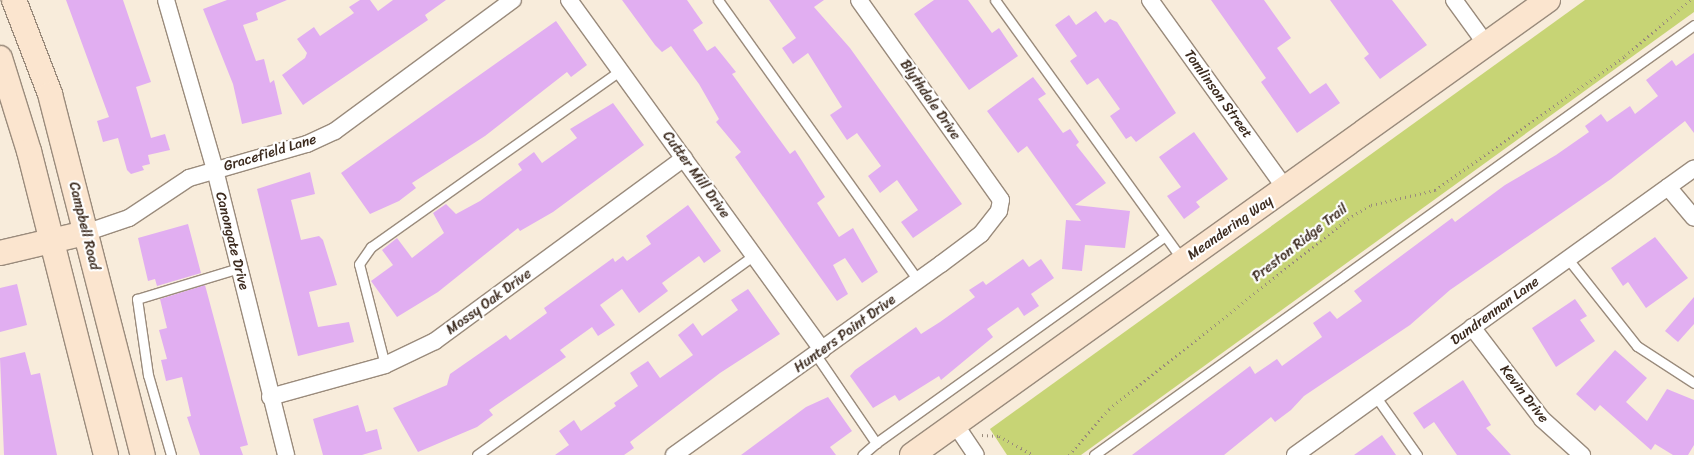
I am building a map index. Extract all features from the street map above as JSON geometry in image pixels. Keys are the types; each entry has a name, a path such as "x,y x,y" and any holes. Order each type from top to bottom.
{"main road":[{"name":"Campbell Road","path":"14,0 50,94 143,455"},
{"name":"Meandering Way","path":"912,455 1548,0"},
{"path":"0,58 51,240 106,455"},
{"name":"Gracefield Lane","path":"0,253 85,233"}],"street":[{"name":"Canongate Drive","path":"166,0 215,170 270,397 286,455"},
{"name":"Gracefield Lane","path":"85,233 129,218 166,191 215,170 307,144 335,131 513,0"},
{"name":"Cutter Mill Drive","path":"569,0 754,255 819,353"},
{"name":"Blythdale Drive","path":"859,0 1001,200"},
{"name":"Tomlinson Street","path":"1150,0 1286,189"},
{"path":"1454,0 1486,44"},
{"name":"Mossy Oak Drive","path":"270,397 385,365 435,342 684,158"},
{"name":"Dundrennan Lane","path":"1295,455 1694,168"},
{"path":"1668,187 1694,218"},
{"name":"Hunters Point Drive","path":"674,455 819,353 981,234 999,211 1001,200"},
{"name":"Kevin Drive","path":"1472,328 1542,419 1582,455"},
{"path":"955,424 972,449"}],"lane":[{"path":"718,0 918,280"},
{"path":"995,0 1184,262"},
{"path":"1094,455 1694,25"},
{"path":"385,365 359,264 371,247 620,70"},
{"path":"862,455 876,443 1165,236"},
{"path":"477,455 754,255"},
{"path":"1568,258 1637,346 1694,383"},
{"path":"172,455 148,375 137,299 239,268"},
{"path":"819,353 876,443"},
{"path":"1376,397 1417,455"}],"path":[{"name":"Preston Ridge Trail","path":"1069,455 1109,410 1352,216 1371,206 1435,190 1625,56 1690,0"},
{"path":"972,449 979,435 994,435 1033,455"}],"green space":[{"path":"1585,0 1694,0 1694,12 1081,455 1007,455 990,429"}],"building":[{"path":"66,0 123,0 151,82 136,87 151,138 165,134 170,150 148,155 150,164 142,166 144,170 131,174 127,170 118,138 103,142 97,121 109,117"},
{"path":"227,0 287,0 256,13 258,20 243,25 256,61 264,59 270,83 274,80 282,114 242,124 233,84 203,9"},
{"path":"360,0 370,0 378,11 393,0 446,0 425,15 428,20 303,105 282,75 305,58 307,53 297,39 314,27 320,36 354,13 349,7"},
{"path":"622,0 687,0 703,23 693,30 707,51 715,46 736,72 732,74 790,154 795,150 825,197 817,203 839,237 853,228 878,272 862,283 845,258 833,265 848,294 837,301 735,157 741,152 716,122 719,119 699,84 671,46 662,52 655,45"},
{"path":"769,0 824,0 814,7 850,48 962,204 913,238 901,222 918,210 897,180 880,193 868,176 881,166 857,133 847,140 830,115 842,107 808,53 793,64 782,48 796,38"},
{"path":"934,0 968,0 992,33 999,28 1018,56 969,90 914,14"},
{"path":"1211,0 1264,0 1291,38 1277,48 1310,94 1326,83 1340,103 1297,133 1261,82 1266,78"},
{"path":"1330,0 1392,0 1427,45 1380,79 1364,58 1369,54"},
{"path":"1096,11 1105,23 1110,19 1117,22 1176,113 1136,142 1131,136 1126,139 1110,116 1120,109 1098,78 1087,85 1070,61 1077,56 1055,25 1069,15 1076,25"},
{"path":"556,21 587,65 571,77 567,72 485,136 412,183 416,188 399,201 370,214 341,173"},
{"path":"1694,53 1694,133 1685,121 1611,179 1450,290 1410,325 1304,396 1291,410 1275,422 1271,417 1224,455 1132,455 1250,366 1255,374 1277,359 1282,366 1322,337 1313,323 1330,311 1337,319 1362,301 1354,291 1452,218 1455,222 1505,185 1556,155 1589,132 1585,126 1601,114 1607,122 1630,106 1635,114 1658,96 1646,80 1672,60 1676,66"},
{"path":"1033,77 1046,94 1038,99 1063,133 1070,129 1079,142 1076,145 1106,183 1075,205 1130,211 1125,248 1085,245 1082,271 1062,269 1066,220 1081,221 1027,146 1018,153 987,111"},
{"path":"613,103 644,145 553,212 520,231 518,228 438,292 397,317 371,281 393,265 382,250 397,238 412,258 444,233 433,213 446,204 456,214 480,201 522,170 518,164 534,152 542,163 577,138 570,129"},
{"path":"1194,132 1228,179 1196,202 1200,207 1184,219 1167,196 1181,187 1159,157"},
{"path":"310,172 315,194 291,200 301,240 319,236 323,240 337,285 309,292 318,327 349,322 354,342 298,356 257,189"},
{"path":"688,205 721,251 704,263 699,256 662,283 668,291 639,313 622,289 600,305 615,325 598,336 592,327 560,350 566,357 489,410 493,415 477,427 418,452 393,408 447,385 450,374 506,335 510,340 547,313 544,308 613,258 615,262 623,256 627,261 651,244 646,236"},
{"path":"188,224 201,273 157,286 155,279 148,281 138,238"},
{"path":"1655,237 1688,278 1646,308 1628,282 1623,286 1611,268"},
{"path":"1023,259 1029,267 1041,259 1054,278 1031,294 1039,306 1024,316 1018,307 987,329 993,337 941,380 939,376 899,401 895,395 873,408 850,376 855,370 916,327 921,334 940,322 975,297 969,290 983,281 986,285"},
{"path":"17,284 27,325 0,332 0,288"},
{"path":"205,285 248,445 240,447 243,455 200,455 187,417 191,416 182,377 166,381 161,360 167,359 159,330 167,328 160,299"},
{"path":"748,289 780,334 720,373 630,442 634,448 624,455 555,455 569,445 559,431 574,420 581,431 616,406 614,403 638,386 630,373 648,361 660,378 693,355 678,335 693,323 702,336 738,310 731,300"},
{"path":"1694,297 1694,324 1678,342 1665,331"},
{"path":"1575,299 1587,316 1580,320 1595,341 1556,367 1532,328"},
{"path":"1615,350 1647,378 1626,402 1647,421 1667,389 1694,400 1694,445 1688,455 1673,455 1655,444 1651,450 1600,405 1595,411 1576,394"},
{"path":"25,352 31,375 40,373 57,455 4,455 0,358"},
{"path":"1463,380 1491,425 1486,428 1511,455 1457,455 1434,422 1424,429 1413,413"},
{"path":"828,397 852,431 830,447 836,455 741,455 806,407"},
{"path":"358,405 366,432 377,429 382,449 362,455 323,455 313,419"},
{"path":"1382,435 1396,455 1354,455"}]}
